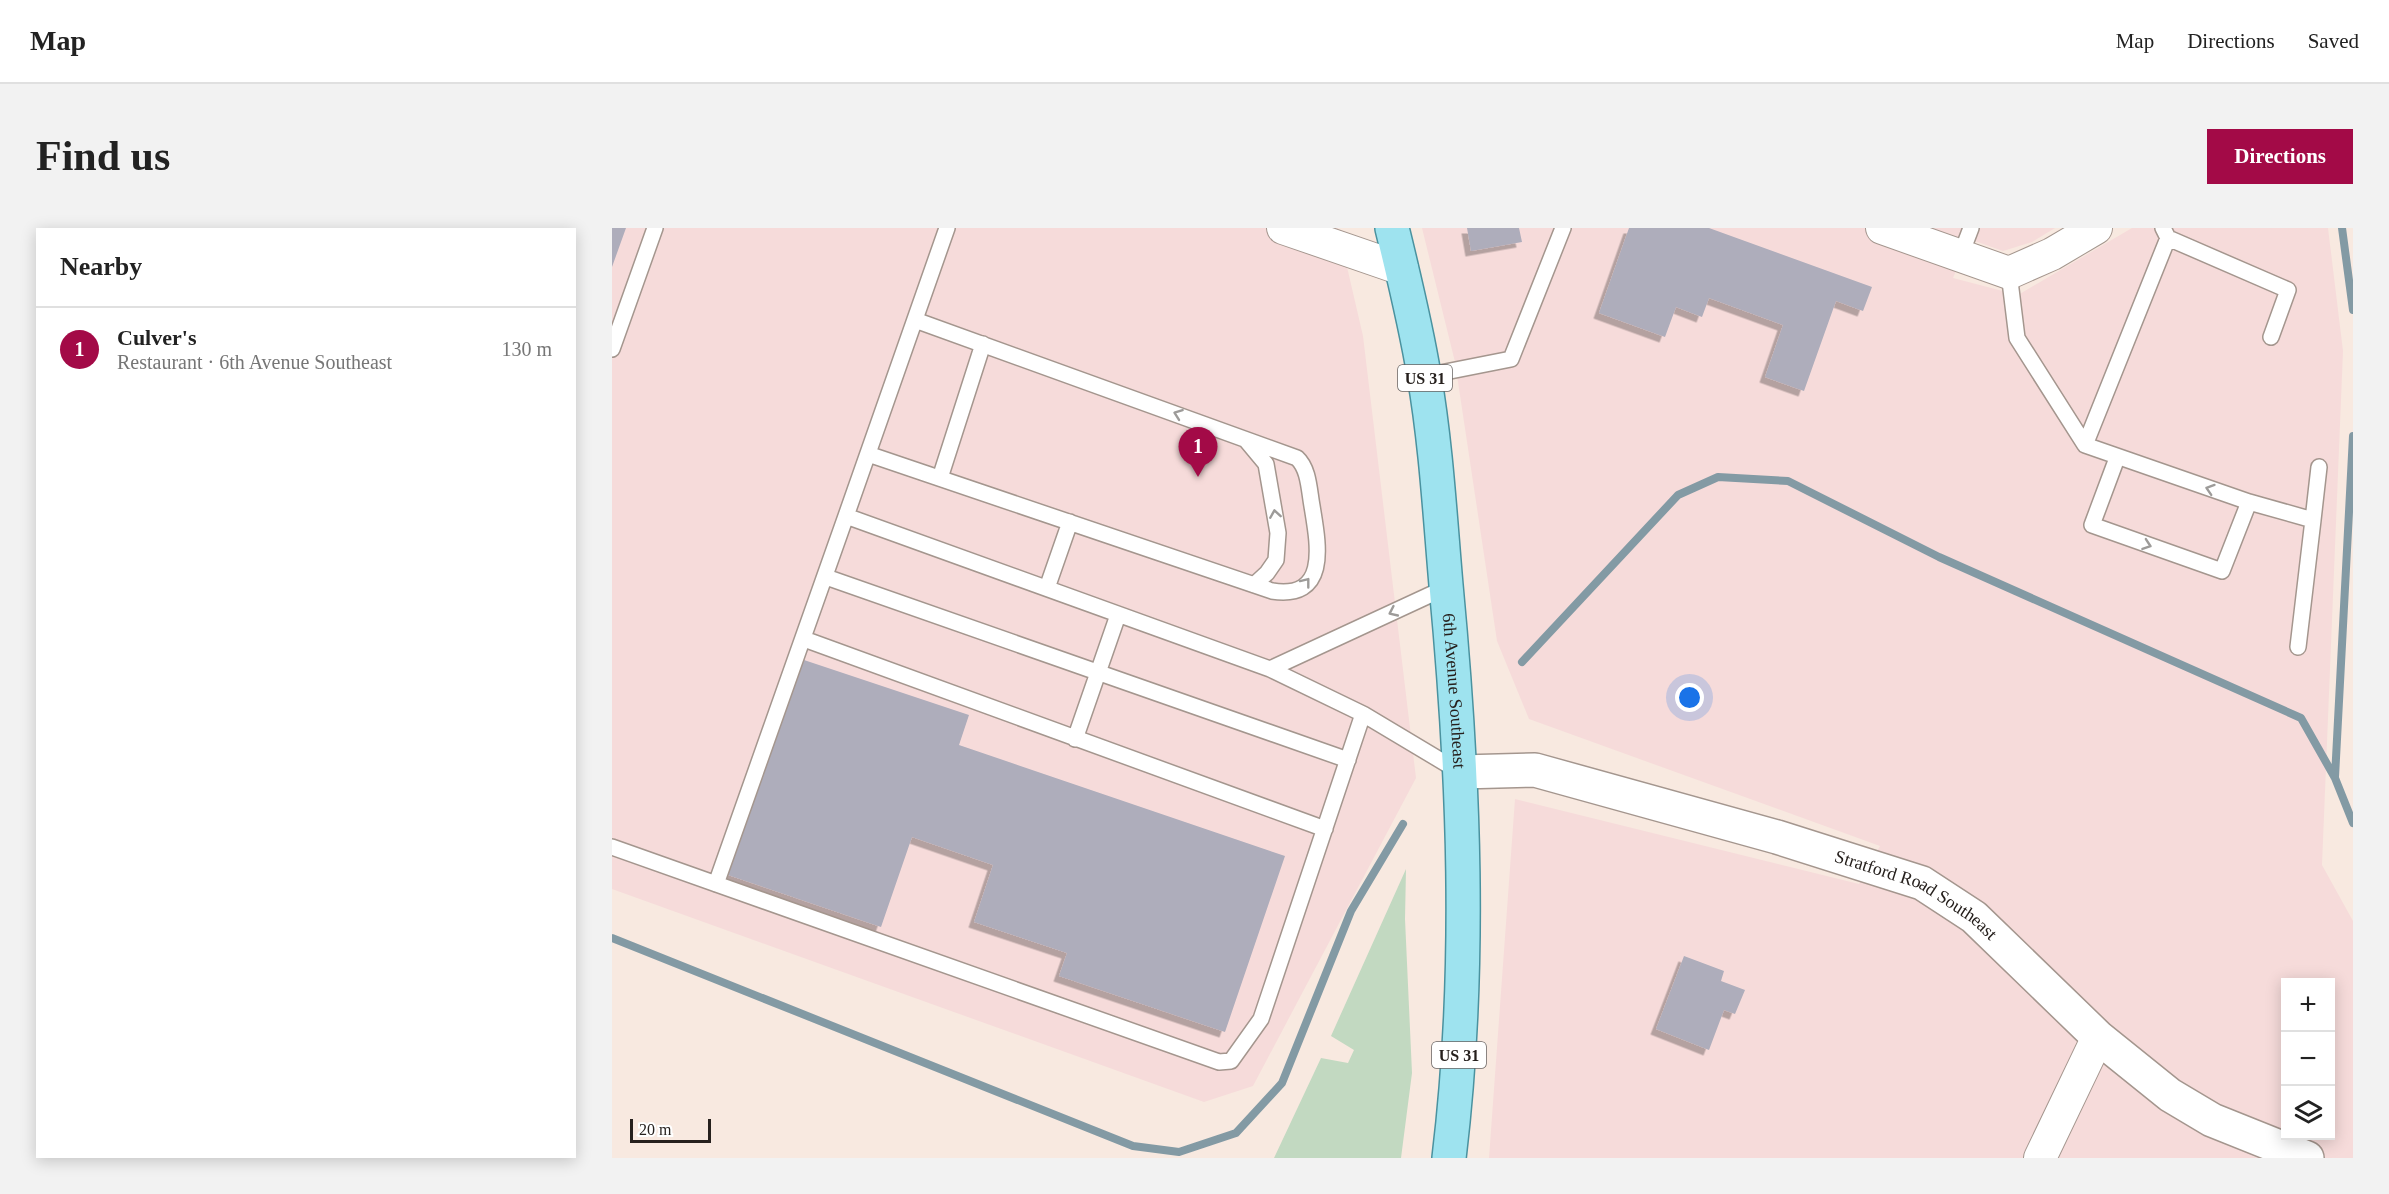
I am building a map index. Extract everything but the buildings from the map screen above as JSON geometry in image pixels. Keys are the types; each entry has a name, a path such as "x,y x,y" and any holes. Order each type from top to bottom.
{"main road":[{"name":"6th Avenue Southeast","path":"1392,228 1425,376 1447,587 1461,772 1463,957 1457,1091 1449,1158"}],"street":[{"path":"1283,228 1402,269"},
{"path":"1882,228 2009,273 2052,254 2096,228"},
{"name":"Stratford Road Southeast","path":"1461,772 1536,770 1787,840 1922,883 1982,924 2098,1037 2178,1100 2212,1120 2307,1158"},
{"path":"2040,1158 2098,1037"}],"lane":[{"path":"612,349 655,228"},
{"path":"716,884 947,228"},
{"path":"1425,376 1511,360 1563,228"},
{"path":"1960,257 1971,228"},
{"path":"2085,445 2166,233 2289,290 2271,337"},
{"path":"2009,273 2017,338 2085,445 2249,502 2313,520"},
{"path":"868,454 1254,585 1290,594 1300,590 1310,580 1316,566 1319,547 1302,463 1286,453 915,320"},
{"path":"940,478 983,344"},
{"path":"1244,438 1266,464 1278,533 1276,560 1267,573 1254,585"},
{"path":"2117,458 2092,525 2222,571 2249,502"},
{"path":"2298,647 2319,467"},
{"path":"846,516 1270,669 1363,714 1461,772"},
{"path":"1047,588 1070,522"},
{"path":"826,577 1348,760"},
{"path":"1270,669 1447,587"},
{"path":"1075,739 1118,615"},
{"path":"804,639 1325,828"},
{"path":"612,847 1219,1062 1231,1061 1262,1019 1363,714"}],"shaded area":[{"path":"612,228 1338,228 1363,336 1416,778 1253,1086 1204,1102 612,889"},
{"path":"1422,228 2055,228 2032,242 2003,251 1969,239 1953,278 2018,295 2132,228 2328,228 2343,351 2322,865 2353,921 2353,1158 1489,1158 1515,799 1859,884 1880,846 1529,719 1497,641 1455,362"}],"green space":[{"path":"1406,869 1405,919 1412,1073 1401,1158 1274,1158 1321,1058 1348,1063 1354,1050 1331,1036"}],"waterway":[{"path":"2342,228 2353,310"},
{"path":"2335,777 2353,436"},
{"path":"1522,662 1678,495 1718,477 1788,481 1939,557 2301,718 2335,778 2353,823"},
{"path":"612,938 1133,1146 1179,1152 1236,1133 1282,1083 1351,911 1403,824"}],"place":[{"name":"Culver's","path":"1198,477"}]}
